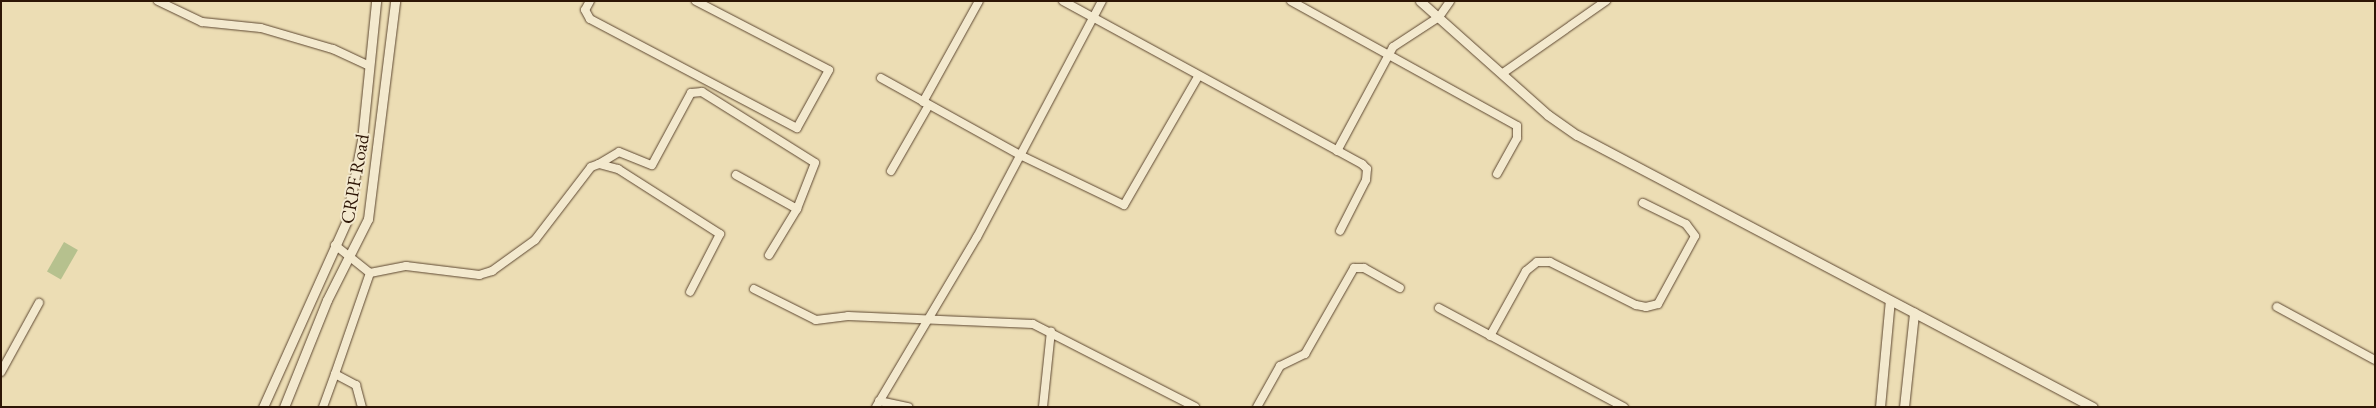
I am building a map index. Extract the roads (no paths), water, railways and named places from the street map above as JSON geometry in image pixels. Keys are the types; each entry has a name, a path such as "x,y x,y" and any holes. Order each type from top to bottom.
{"street":[{"path":"158,1 202,22 261,28 333,49 369,66"},
{"path":"263,407 335,245 355,189 376,1"},
{"name":"CRPF Road","path":"284,407 327,300 350,260 368,219 373,196 395,1"},
{"path":"590,1 585,10 590,19 797,128 829,70 696,1"},
{"path":"891,171 979,1"},
{"path":"1063,1 1198,77 1362,164 1368,174 1340,231"},
{"path":"908,407 877,404 923,322 1022,156 1102,1"},
{"path":"1291,1 1517,126 1517,138 1497,174"},
{"path":"1420,1 1548,115 1577,135 2093,407"},
{"path":"1337,151 1397,42 1439,17 1450,1"},
{"path":"1503,73 1606,1"},
{"path":"881,78 1022,156 1124,205 1198,77"},
{"path":"335,245 350,260 370,273 406,266 479,275 492,271 535,240 591,167 620,152 652,165 691,94 702,92 815,163 797,209 769,255"},
{"path":"599,164 618,169 720,234 690,292"},
{"path":"736,176 797,209"},
{"path":"1490,336 1526,271 1537,262 1550,262 1646,308 1658,304 1695,236 1686,224 1643,203"},
{"path":"1257,407 1280,366 1305,354 1354,268 1364,268 1400,288"},
{"path":"323,407 370,273"},
{"path":"754,289 816,320 848,316 923,322 1023,322 1052,331 1195,407"},
{"path":"1880,407 1890,300"},
{"path":"1,372 39,303"},
{"path":"2277,307 2375,360"},
{"path":"1439,308 1624,407"},
{"path":"1904,407 1914,313"},
{"path":"1043,407 1052,331"},
{"path":"335,374 356,385 362,407"}]}
